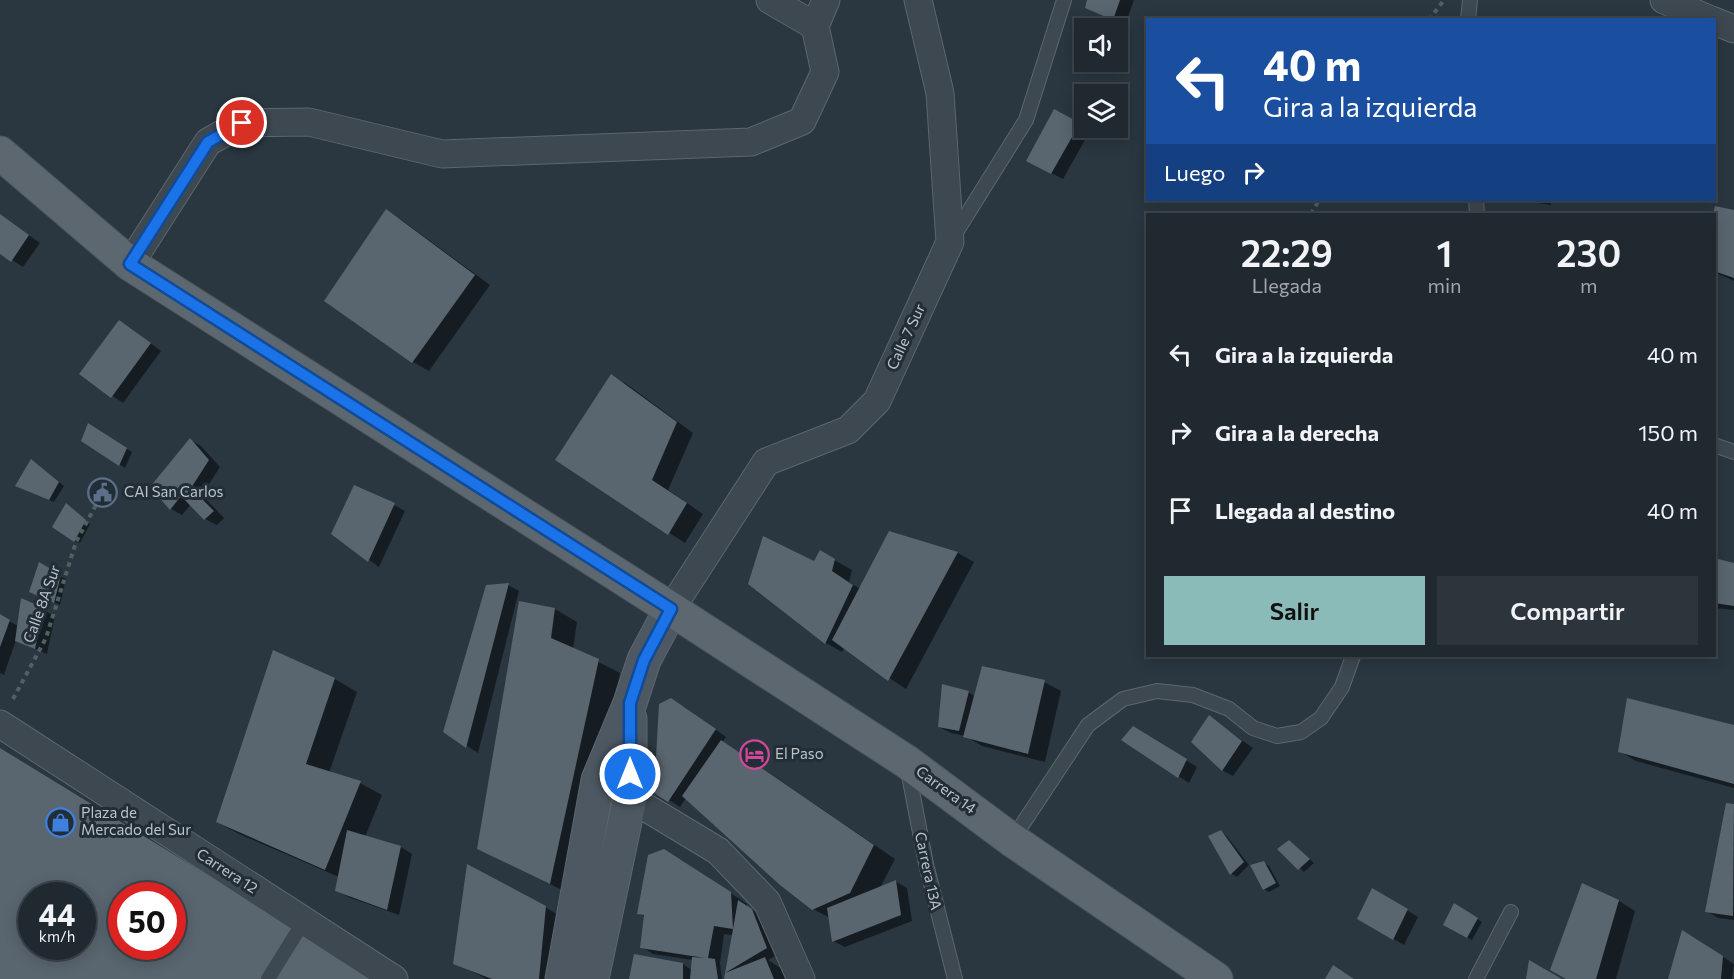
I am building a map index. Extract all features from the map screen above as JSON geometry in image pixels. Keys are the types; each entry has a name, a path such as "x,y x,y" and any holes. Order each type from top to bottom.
{"main road":[{"name":"Carrera 14","path":"0,153 130,264 907,762 1012,840 1216,979"},
{"path":"562,979 598,780 630,703 644,660 671,609"},
{"path":"592,979 630,798 630,703"}],"street":[{"path":"770,0 815,26"},
{"path":"130,264 208,142 242,123 309,122 442,154 751,142 802,121 825,72 815,26 826,0"},
{"path":"918,0 940,93 950,242"},
{"path":"1664,0 1708,18"},
{"path":"1716,21 1734,29"},
{"name":"Calle 7 Sur","path":"671,609 766,462 848,430 877,401 950,242"},
{"name":"Carrera 12","path":"0,724 394,979"},
{"path":"630,798 718,851 767,902 801,979"}],"lane":[{"name":"Calle 7 Sur","path":"950,242 1026,120 1064,0"},
{"path":"1468,18 1470,0"},
{"path":"1716,446 1734,452"},
{"path":"1012,840 1088,725 1123,699 1157,691 1193,695 1229,709 1253,728 1277,735 1301,732 1321,718 1342,687 1353,657"},
{"name":"Carrera 13A","path":"907,762 926,864 955,979"},
{"path":"1476,979 1511,912"},
{"path":"268,979 304,921"}],"path":[{"path":"1430,18 1444,0"},
{"name":"Calle 8A Sur","path":"0,724 46,638 76,542 103,492"}],"building":[{"path":"1087,0 1120,0 1114,18 1085,8"},
{"path":"1054,109 1074,120 1074,134 1051,174 1026,161"},
{"path":"1715,206 1734,210 1734,278 1716,272 1716,213 1713,213"},
{"path":"386,209 475,275 412,363 324,301"},
{"path":"0,214 29,235 11,262 0,254"},
{"path":"119,320 151,343 111,398 79,374"},
{"path":"611,374 677,422 652,480 687,503 668,535 555,460"},
{"path":"88,423 127,448 119,466 81,441"},
{"path":"190,438 209,460 191,488 214,511 204,520 181,496 170,510 150,487"},
{"path":"31,459 59,482 49,500 15,486"},
{"path":"354,485 395,503 368,562 331,534"},
{"path":"66,503 86,520 74,542 52,527"},
{"path":"889,531 958,552 888,681 832,640"},
{"path":"763,536 814,561 820,550 835,559 832,571 853,585 825,644 748,584"},
{"path":"1716,558 1734,563 1734,606 1716,603"},
{"path":"39,562 61,575 54,603 29,592"},
{"path":"509,583 466,748 443,732 486,585"},
{"path":"21,598 44,608 35,649 15,641"},
{"path":"519,601 555,608 551,638 599,659 550,884 477,849"},
{"path":"0,614 10,620 0,647"},
{"path":"273,650 335,678 306,764 361,781 325,870 216,822"},
{"path":"982,666 1045,680 1028,754 963,737"},
{"path":"942,684 969,691 959,731 938,727"},
{"path":"671,698 716,729 668,802 654,793 659,704"},
{"path":"1627,698 1734,725 1734,784 1618,752"},
{"path":"1209,715 1242,741 1222,771 1191,742"},
{"path":"1133,726 1187,759 1178,778 1121,740"},
{"path":"721,740 874,845 850,893 812,910 780,885 682,796"},
{"name":"Plaza de Mercado del Sur","path":"0,748 377,979 0,979"},
{"path":"1726,803 1734,804 1733,916 1705,912"},
{"path":"347,830 401,846 387,910 335,891"},
{"path":"1221,830 1244,862 1230,875 1208,836"},
{"path":"1289,840 1310,859 1298,870 1277,849"},
{"path":"664,849 731,892 733,929 714,926 708,958 715,959 718,979 690,979 692,957 705,958 640,948 644,915 637,914 648,855"},
{"path":"1264,861 1276,883 1263,890 1250,865"},
{"path":"467,864 546,906 539,979 492,979 453,964"},
{"path":"896,880 901,915 832,942 827,908"},
{"path":"1582,883 1619,900 1596,979 1566,979 1550,970"},
{"path":"1372,888 1408,909 1393,940 1357,919"},
{"path":"738,900 752,909 767,948 725,973"},
{"path":"1454,903 1478,918 1467,938 1443,925"},
{"path":"1682,930 1723,956 1721,979 1668,979"},
{"path":"634,954 683,963 683,979 629,979"},
{"path":"765,957 774,979 724,979 725,973"},
{"path":"1529,960 1562,979 1526,979"},
{"path":"1333,965 1354,979 1325,979"}],"place":[{"name":"CAI San Carlos","path":"103,492"},
{"name":"El Paso","path":"754,754"},
{"name":"Plaza de Mercado del Sur","path":"60,822"}],"route":[{"path":"242,123 208,142 130,264 671,609 644,660 630,703 630,774"}]}
